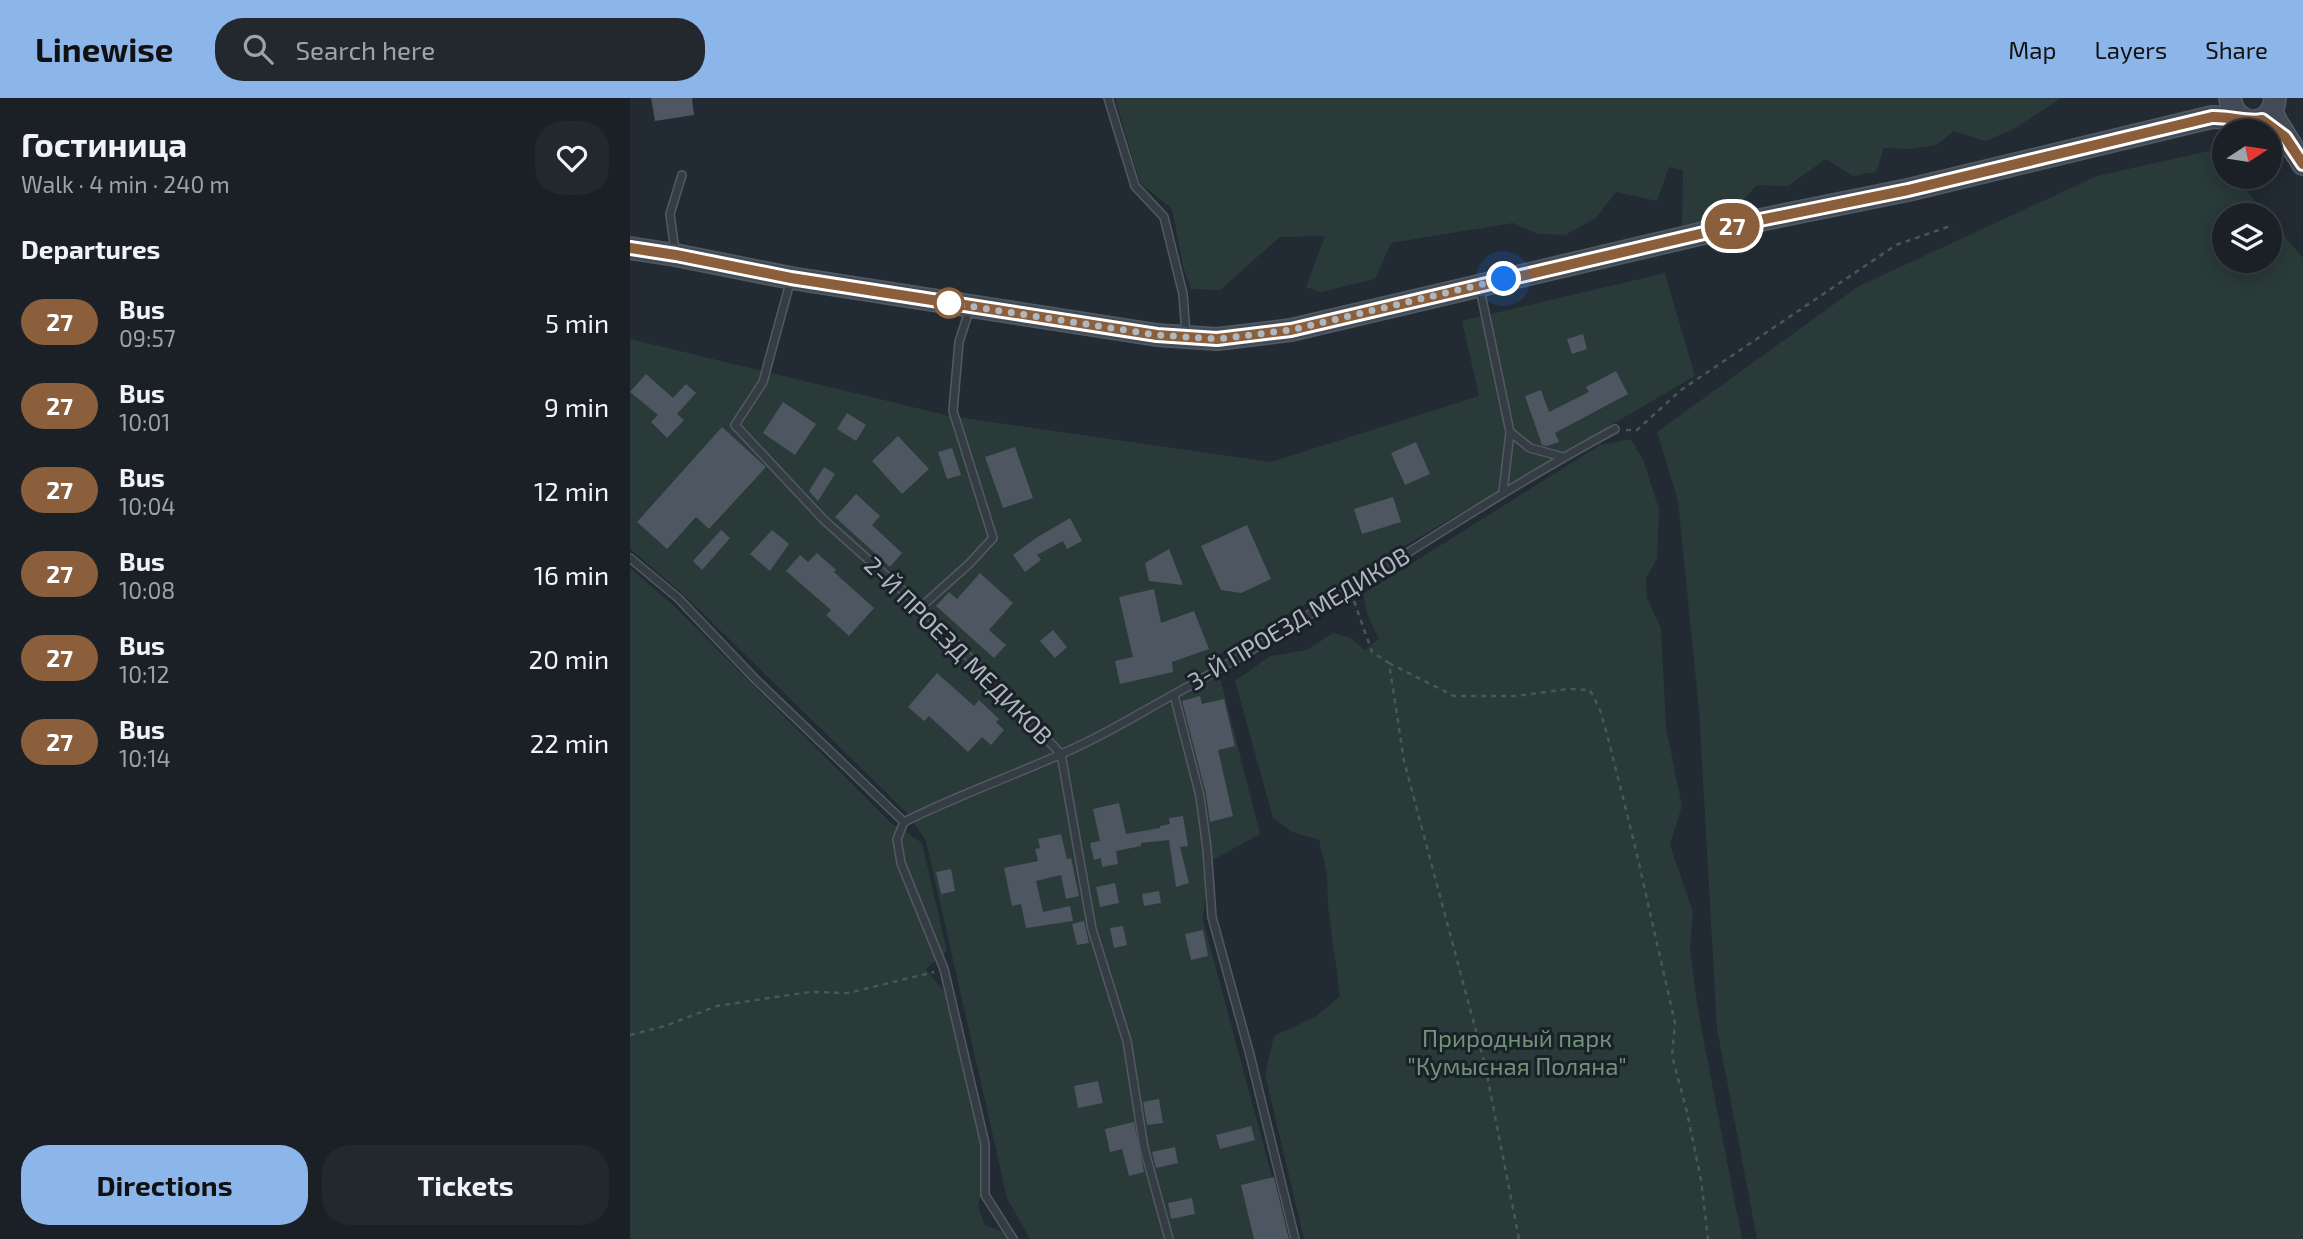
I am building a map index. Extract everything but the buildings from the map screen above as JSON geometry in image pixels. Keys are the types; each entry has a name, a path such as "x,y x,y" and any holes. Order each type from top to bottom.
{"street":[{"path":"630,248 970,307 1157,335 1217,339 1291,330 1755,221 1908,190 2252,108 2285,137 2303,164"}],"lane":[{"path":"1108,98 1135,186 1164,217 1183,293 1186,337"},
{"path":"676,255 670,214 682,175"},
{"name":"2-Й ПРОЕЗД МЕДИКОВ","path":"791,278 762,382 735,425 824,520 921,607 1061,754 1092,929 1127,1041 1144,1147 1169,1239"},
{"path":"1479,285 1510,432 1503,492"},
{"path":"921,607 969,564 993,538 953,411 959,342 970,307"},
{"name":"3-Й ПРОЕЗД МЕДИКОВ","path":"1295,1239 1250,1055 1212,917 1200,796 1174,695 1350,590 1503,492 1615,429"},
{"path":"1510,432 1531,448 1563,457"},
{"path":"630,558 678,598 756,680 904,822"},
{"path":"1013,1239 985,1195 985,1144 944,969 901,863 897,839 904,822 1061,754 1174,695"}],"path":[{"path":"1615,429 1637,430 1681,390 1896,245 1953,225"},
{"path":"1350,590 1372,652 1454,696 1516,696 1568,689 1590,690 1600,710 1622,792 1675,1023 1672,1056 1698,1167 1708,1239"},
{"path":"1389,663 1404,761 1485,1065 1519,1239"},
{"path":"630,1035 665,1026 718,1006 810,992 848,993 944,969"}],"green space":[{"path":"1115,98 2061,98 2012,130 1985,141 1954,131 1936,145 1910,149 1884,148 1876,172 1853,176 1826,159 1788,186 1757,185 1726,216 1697,225 1682,227 1683,170 1669,167 1657,201 1616,192 1596,218 1565,235 1538,234 1513,223 1391,243 1375,279 1321,292 1306,287 1325,236 1280,237 1220,290 1191,289 1183,266 1172,209 1140,183"},
{"path":"2212,150 2212,189 2245,189 2257,203 2212,203 2212,273 2282,273 2282,233 2303,258 2303,1239 1757,1239 1717,1029 1699,710 1678,501 1657,432 1859,286 2097,176"},
{"path":"1665,273 1695,376 1215,657 1260,834 1209,862 1203,920 1277,1195 1285,1239 1030,1239 1007,1198 926,841 908,814 682,593 630,549 630,339 950,416 1271,462 1479,396 1462,321"},
{"name":"Природный парк \"Кумысная Поляна\"","path":"1631,439 1644,462 1659,509 1657,558 1646,579 1647,598 1661,628 1666,727 1682,806 1670,845 1693,912 1690,948 1697,1005 1742,1239 1304,1239 1265,1075 1274,1036 1315,1017 1340,996 1328,906 1327,874 1319,840 1292,832 1273,818 1235,681 1270,656 1307,650 1333,633 1351,638 1365,650 1379,639 1368,617 1363,594 1600,445"},
{"path":"630,568 672,604 890,822 922,843 947,951 926,969 946,994 981,1145 982,1186 978,1207 985,1225 1001,1231 1007,1239 630,1239"}],"bus line":[{"name":"27","path":"630,248 970,307 1157,335 1217,339 1291,330 1755,221 1908,190 2212,117 2262,120 2272,125 2285,137 2303,164"}],"route":[{"path":"949,303 1157,335 1217,339 1291,330 1504,279"}]}
